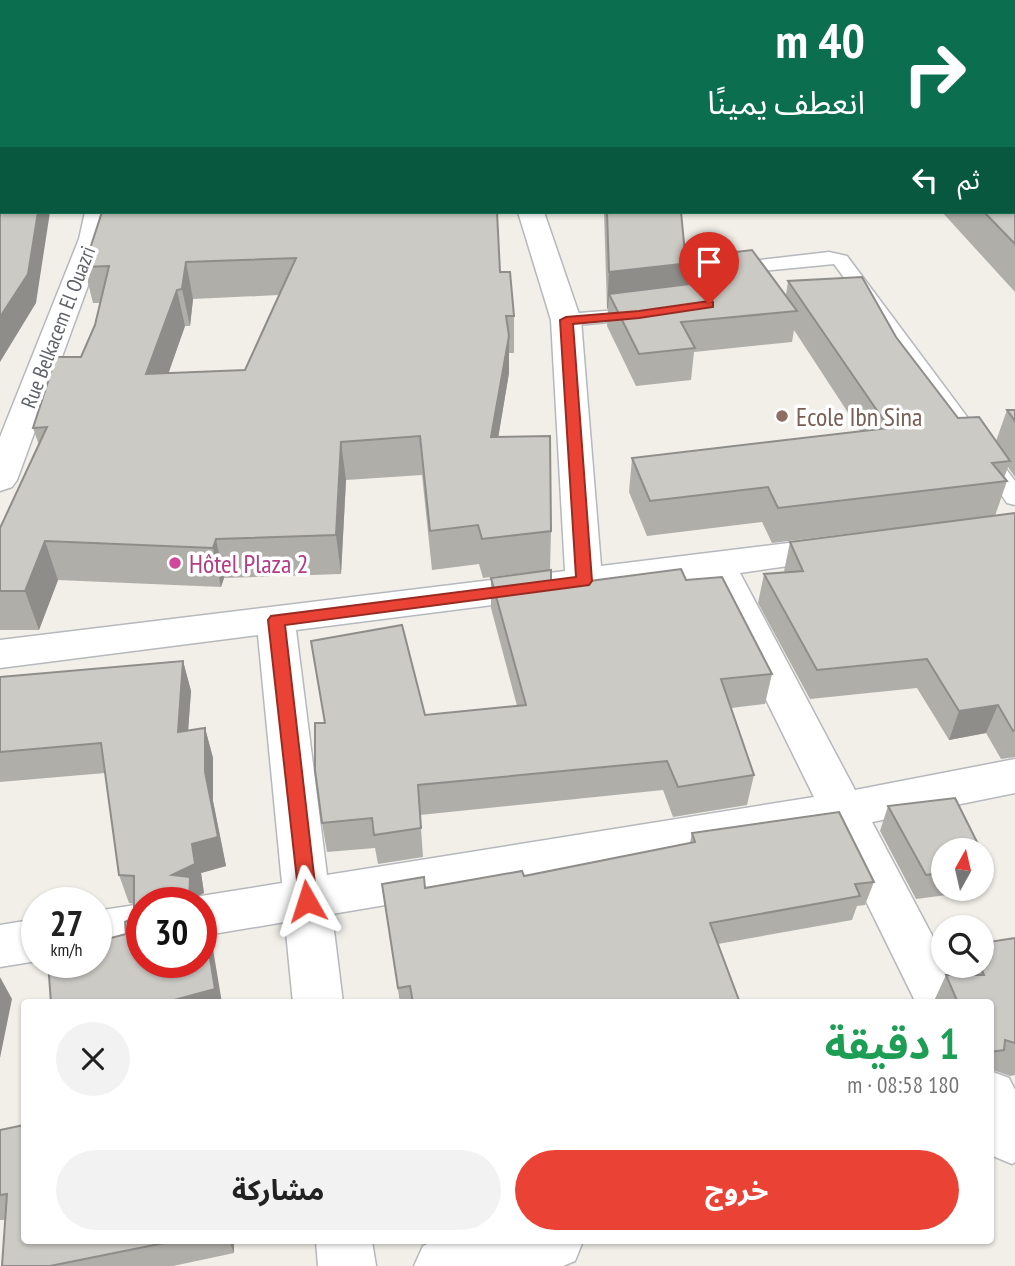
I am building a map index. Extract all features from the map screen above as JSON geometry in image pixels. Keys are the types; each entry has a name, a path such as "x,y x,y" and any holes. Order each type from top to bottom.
{"street":[{"name":"Rue Belkacem El Ouazri","path":"0,480 92,239 98,214"},
{"path":"532,214 566,320 584,581"},
{"path":"0,654 866,545"},
{"path":"717,564 941,999"},
{"path":"276,620 318,999"},
{"path":"217,914 307,901 843,810 1015,776"},
{"path":"0,946 21,943"},
{"path":"344,1244 347,1266"},
{"path":"443,1266 542,1244"}],"lane":[{"path":"566,320 709,304 698,272 829,258 840,260 960,419 1011,518"}],"building":[{"path":"0,214 38,214 28,274 0,317"},
{"path":"101,214 497,214 500,272 510,272 514,316 506,316 509,336 491,437 550,436 551,531 482,539 478,525 430,531 420,436 341,442 336,535 216,539 213,548 45,541 25,591 0,591 0,528 47,427 33,428 56,357 81,357 95,325 109,266 84,267","holes":["296,258 245,370 146,374 177,290 182,289 186,262"]},
{"path":"607,214 681,214 685,253 696,252 699,262 609,272"},
{"path":"986,214 1015,214 1015,244"},
{"path":"752,250 797,311 681,322 695,348 639,354 609,294 714,281 726,274 719,254"},
{"path":"862,277 896,337 958,418 979,417 1010,461 992,463 1007,481 778,508 768,487 650,501 632,458 889,428 788,281"},
{"path":"1007,410 1015,410 1015,421"},
{"path":"1015,513 1013,731 998,705 959,711 927,659 817,670 764,574 803,571 790,542"},
{"path":"681,569 686,580 722,577 772,674 721,679 754,775 678,787 667,761 418,785 421,828 374,835 372,818 322,823 315,770 315,723 325,723 311,641 402,625 425,715 526,705 491,578 551,570 551,586"},
{"path":"183,661 178,732 205,728 205,772 218,837 192,844 195,864 172,875 190,877 190,887 134,887 134,876 119,875 101,743 0,752 0,677"},
{"path":"955,798 975,838 931,838 931,874 926,875 888,806"},
{"path":"839,812 874,882 855,884 860,896 710,923 738,999 412,999 410,986 398,988 382,884 424,877 425,888 522,871 524,876 695,842 692,833"},
{"path":"126,934 126,978 213,978 215,989 178,999 51,999 49,978 112,978 112,938"},
{"path":"1015,938 1015,1043 1005,1040 1004,1050 994,1051 994,999 956,999 947,978 994,978 994,941"},
{"path":"21,1126 21,1244 159,1244 50,1266 2,1266 7,1194 0,1195 0,1130"}],"place":[{"name":"Ecole Ibn Sina","path":"782,416"},
{"name":"Hôtel Plaza 2","path":"175,563"}],"route":[{"path":"307,901 276,620 584,581 566,320 639,315 709,304"}]}
